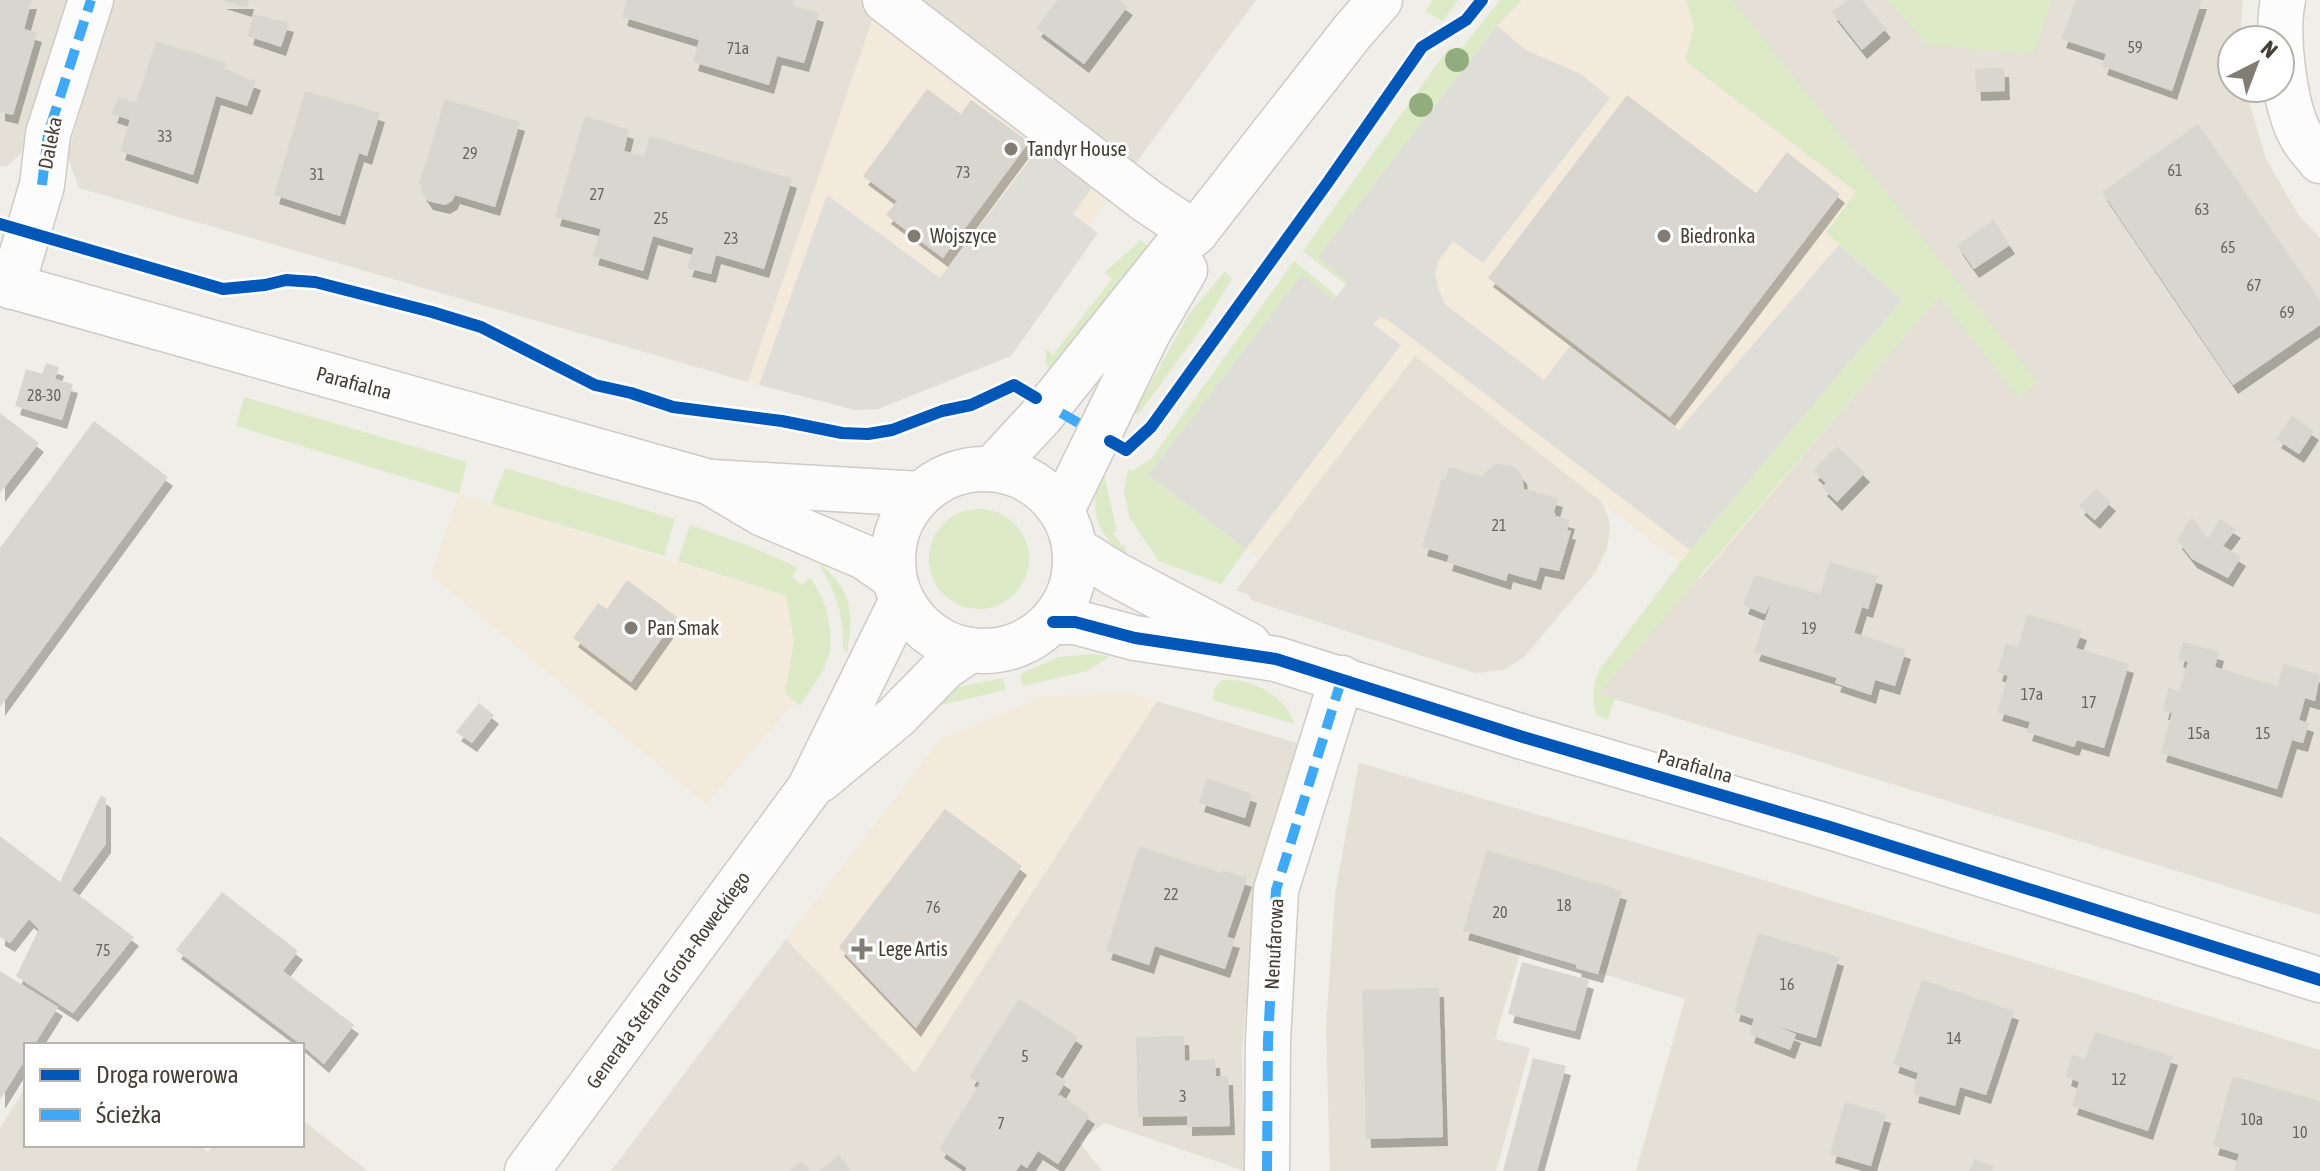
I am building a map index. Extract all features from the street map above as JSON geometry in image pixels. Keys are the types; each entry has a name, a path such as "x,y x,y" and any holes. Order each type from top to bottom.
{"street":[{"name":"Daleka","path":"6,285 42,185 48,134 91,0"},
{"path":"885,0 1147,201 1195,233"},
{"path":"993,468 1049,407 1173,251 1195,233 1380,0"},
{"path":"2283,0 2280,17 2284,80 2300,134 2320,161"},
{"path":"1068,529 1032,481 993,468 965,469 942,478 921,494 901,520 893,552 898,588 923,629 945,643 970,650 1005,649 1023,643 1053,622 1067,600 1074,581 1068,529 1148,333 1187,267 1195,233"},
{"name":"Parafialna","path":"6,285 709,482 921,494"},
{"name":"Parafialna","path":"709,482 763,514 864,557 898,588"},
{"name":"Parafialna","path":"1068,529 1115,574 1276,659"},
{"name":"Generała Stefana Grota-Roweckiego","path":"527,1171 809,789 898,588"},
{"name":"Parafialna","path":"1053,622 1075,622 1135,638 1276,659 2320,980"},
{"name":"Generała Stefana Grota-Roweckiego","path":"809,789 896,717 944,668 970,650"},
{"name":"Nenufarowa","path":"1267,1171 1268,1040 1276,890 1342,678"}],"shaded area":[{"path":"0,0 67,0 21,153 6,167 0,166"},
{"path":"114,0 1256,0 1110,198 873,19 748,382 79,188 67,155"},
{"path":"1522,0 1708,0 1939,295 1700,579 1415,356 1259,559 1148,475 1335,299 1348,282 1318,257 1497,26"},
{"path":"1708,0 2243,0 2241,24 2216,24 2216,104 2250,104 2266,159 2298,214 2320,238 2320,915 1598,694 1939,295"},
{"path":"873,18 1110,198 994,347 855,410 748,382"},
{"path":"1497,26 1526,50 1581,74 1610,98 1483,263 1453,241 1439,260 1435,273 1446,305 1544,380 1570,346 1679,430 1839,245 1902,300 1690,550 1381,317 1373,324 1401,345 1246,549 1148,475 1302,275 1334,300 1348,282 1318,257"},
{"path":"1045,140 1097,181 1073,214 1098,233 1011,356 878,409 855,410 759,385 827,195 940,278"},
{"path":"1415,355 1601,500 1607,514 1610,526 1607,548 1595,573 1524,657 1504,670 1475,673 1251,600 1249,595 1236,590"},
{"path":"459,494 796,600 795,701 706,804 431,575"},
{"path":"1129,693 1157,701 914,1072 786,939 941,739 1044,696"},
{"path":"1157,701 1297,743 1259,875 1242,1049 1245,1171 1104,1123 1079,1142 1102,1171 611,1171 786,939 915,1072"},
{"path":"1359,763 1724,868 2320,1050 2320,1171 1636,1171 1685,999 1521,949 1495,1039 1530,1048 1496,1171 1330,1171 1326,1026 1335,894"},
{"path":"24,1090 24,1147 201,1147 208,1152 212,1147 304,1147 304,1122 368,1171 0,1171 0,1128"}],"green space":[{"path":"1432,0 1458,0 1443,21 1425,12"},
{"path":"1500,0 1522,0 1497,26 1319,257 1349,282 1346,285 1303,251 1448,49 1463,47"},
{"path":"1686,0 1732,0 2037,382 2019,398 1939,296 1599,694 1615,699 1608,719 1596,715 1593,697 1600,669 1690,550 1902,300 1826,233 1856,192 1685,61 1694,28"},
{"path":"1887,0 2051,0 2033,54 1928,45"},
{"path":"1140,240 1148,246 1051,371 1046,364 1046,349 1053,355 1112,279 1105,273"},
{"path":"1294,261 1337,296 1334,300 1302,276 1148,475 1246,549 1221,584 1159,561 1130,519 1124,492 1128,469 1132,471 1151,459"},
{"path":"1225,271 1232,279 1203,326 1138,415 1134,413 1189,314"},
{"path":"244,397 467,462 459,494 236,426"},
{"path":"505,468 675,519 664,556 491,504"},
{"path":"1103,470 1117,531 1113,533 1133,559 1111,542 1098,522 1095,498"},
{"path":"979,509 1007,517 1021,531 1029,559 1021,587 1007,601 979,609 951,601 937,587 929,559 937,531 951,517"},
{"path":"690,525 798,568 792,576 801,585 810,578 815,586 827,614 831,646 824,669 800,706 785,693 794,641 786,596 678,561"},
{"path":"822,565 840,585 849,605 847,653 843,649 838,606"},
{"path":"1110,656 1087,671 1023,686 1020,674 1059,657"},
{"path":"1003,678 1006,690 927,708 954,688"},
{"path":"1222,680 1244,682 1276,697 1295,724 1212,700 1215,688"}],"building":[{"path":"0,0 32,0 24,29 37,33 13,115 0,112"},
{"path":"221,0 249,0 247,8"},
{"path":"627,0 794,0 792,5 819,13 804,63 777,56 769,85 693,62 699,40 622,17"},
{"path":"1058,0 1119,0 1128,6 1084,64 1036,28"},
{"path":"1848,0 1862,0 1886,29 1862,50 1832,12"},
{"path":"2076,0 2202,0 2172,91 2102,66 2106,54 2061,39"},
{"path":"254,14 289,23 281,47 248,36"},
{"path":"156,41 226,63 224,70 256,81 247,106 216,96 193,175 120,151 130,120 112,114 118,98 136,102"},
{"path":"2004,68 2005,91 1976,92 1975,69"},
{"path":"927,89 961,114 971,100 1029,142 943,258 886,215 897,201 863,176"},
{"path":"305,91 380,113 367,156 359,153 340,216 274,195"},
{"name":"Biedronka","path":"1627,95 1756,193 1787,152 1840,194 1670,417 1488,278"},
{"path":"445,99 520,122 495,207 455,195 445,205 428,201 421,191 423,185 419,184"},
{"path":"585,116 629,130 624,151 644,156 650,136 792,179 764,269 716,255 711,274 687,268 694,248 653,236 643,271 593,256 601,229 555,217"},
{"path":"2198,124 2320,300 2320,325 2233,385 2102,192"},
{"path":"1994,220 2010,245 1974,269 1957,245"},
{"path":"46,363 59,367 55,379 73,384 62,420 15,406 26,369 42,374"},
{"path":"0,413 39,443 0,493"},
{"path":"2292,416 2314,431 2299,454 2276,439"},
{"path":"94,421 168,477 0,707 0,548"},
{"path":"1837,446 1865,473 1837,502 1822,487 1826,483 1813,471"},
{"path":"1497,464 1513,466 1522,475 1524,489 1558,498 1554,512 1556,516 1570,520 1567,530 1571,531 1559,571 1540,567 1536,581 1508,573 1506,581 1447,562 1449,555 1422,547 1442,478 1445,479 1449,467 1483,477"},
{"path":"2096,489 2111,502 2095,520 2079,506"},
{"path":"2192,517 2208,539 2220,519 2236,529 2223,546 2241,557 2228,578 2192,559 2177,540"},
{"path":"1830,562 1878,576 1868,609 1862,607 1854,633 1906,650 1895,686 1875,680 1871,695 1835,683 1837,678 1754,652 1772,600 1765,614 1743,605 1755,575 1820,594"},
{"path":"627,580 677,617 631,682 573,638 598,603 607,609"},
{"path":"2027,614 2082,631 2076,648 2129,664 2104,748 2077,740 2074,747 2027,732 2030,722 1997,712 2008,676 1997,672 2006,644 2018,647"},
{"path":"2183,642 2219,652 2215,667 2277,686 2284,664 2320,675 2315,701 2305,698 2299,720 2309,723 2303,743 2292,740 2277,789 2161,753 2172,713 2163,711 2168,688 2179,691 2188,662 2178,658"},
{"path":"479,703 494,715 472,743 456,732"},
{"path":"1207,778 1252,794 1245,818 1199,803"},
{"path":"101,795 106,799 106,844 72,890 134,937 73,1013 16,976 39,929 29,919 10,943 0,937 0,836 60,882"},
{"path":"945,809 1022,866 916,1028 839,947"},
{"path":"1139,846 1247,878 1227,937 1235,939 1225,969 1155,946 1149,965 1106,951"},
{"path":"1487,850 1622,891 1598,974 1463,931"},
{"path":"222,892 298,951 283,971 354,1025 324,1064 304,1047 304,1043 299,1043 176,950"},
{"path":"1758,933 1839,957 1816,1038 1773,1025 1796,1034 1790,1050 1749,1034 1754,1019 1734,1012"},
{"path":"1522,962 1589,980 1575,1031 1508,1014"},
{"path":"0,971 58,1007 35,1043 24,1043 24,1061 0,1100"},
{"path":"1922,980 2014,1011 1986,1095 1960,1087 1955,1106 1913,1094 1918,1073 1893,1064"},
{"path":"1439,988 1443,1137 1366,1139 1362,990"},
{"path":"1019,999 1078,1037 1055,1074 1066,1081 1057,1097 1060,1095 1090,1115 1058,1164 1038,1151 1027,1168 1021,1164 1016,1171 965,1171 967,1168 939,1149 980,1083 969,1077"},
{"path":"2095,1032 2173,1056 2148,1131 2072,1106 2079,1082 2066,1077 2072,1055 2085,1059"},
{"path":"1184,1036 1185,1061 1215,1059 1216,1076 1228,1076 1230,1126 1187,1127 1187,1116 1138,1117 1136,1037"},
{"path":"1533,1058 1566,1066 1537,1171 1503,1171"},
{"path":"2233,1076 2320,1101 2320,1171 2234,1171 2239,1154 2213,1146"},
{"path":"1845,1102 1886,1114 1871,1166 1830,1154"},
{"path":"839,1155 851,1171 819,1171"},
{"path":"1974,1159 1994,1166 1992,1171 1970,1171"},
{"path":"802,1161 810,1171 789,1171"}],"marked path":[{"path":"42,185 48,134 91,0"},
{"path":"1061,413 1082,425"},
{"path":"1267,1171 1268,1040 1276,890 1342,678"}],"cycle path":[{"path":"1110,441 1126,450 1151,427 1422,47 1466,20 1482,0"},
{"path":"0,224 223,289 286,280 315,282 432,312 481,327 595,385 673,407 782,421 842,433 868,434 892,430 942,411 971,405 1014,385 1036,398"},
{"path":"1053,622 1075,622 1135,638 1276,659 2320,980"}],"place":[{"name":"Tandyr House","path":"1011,149"},
{"name":"Wojszyce","path":"914,236"},
{"name":"Biedronka","path":"1664,236"},
{"name":"Pan Smak","path":"631,628"},
{"name":"Lege Artis","path":"862,949"}]}
